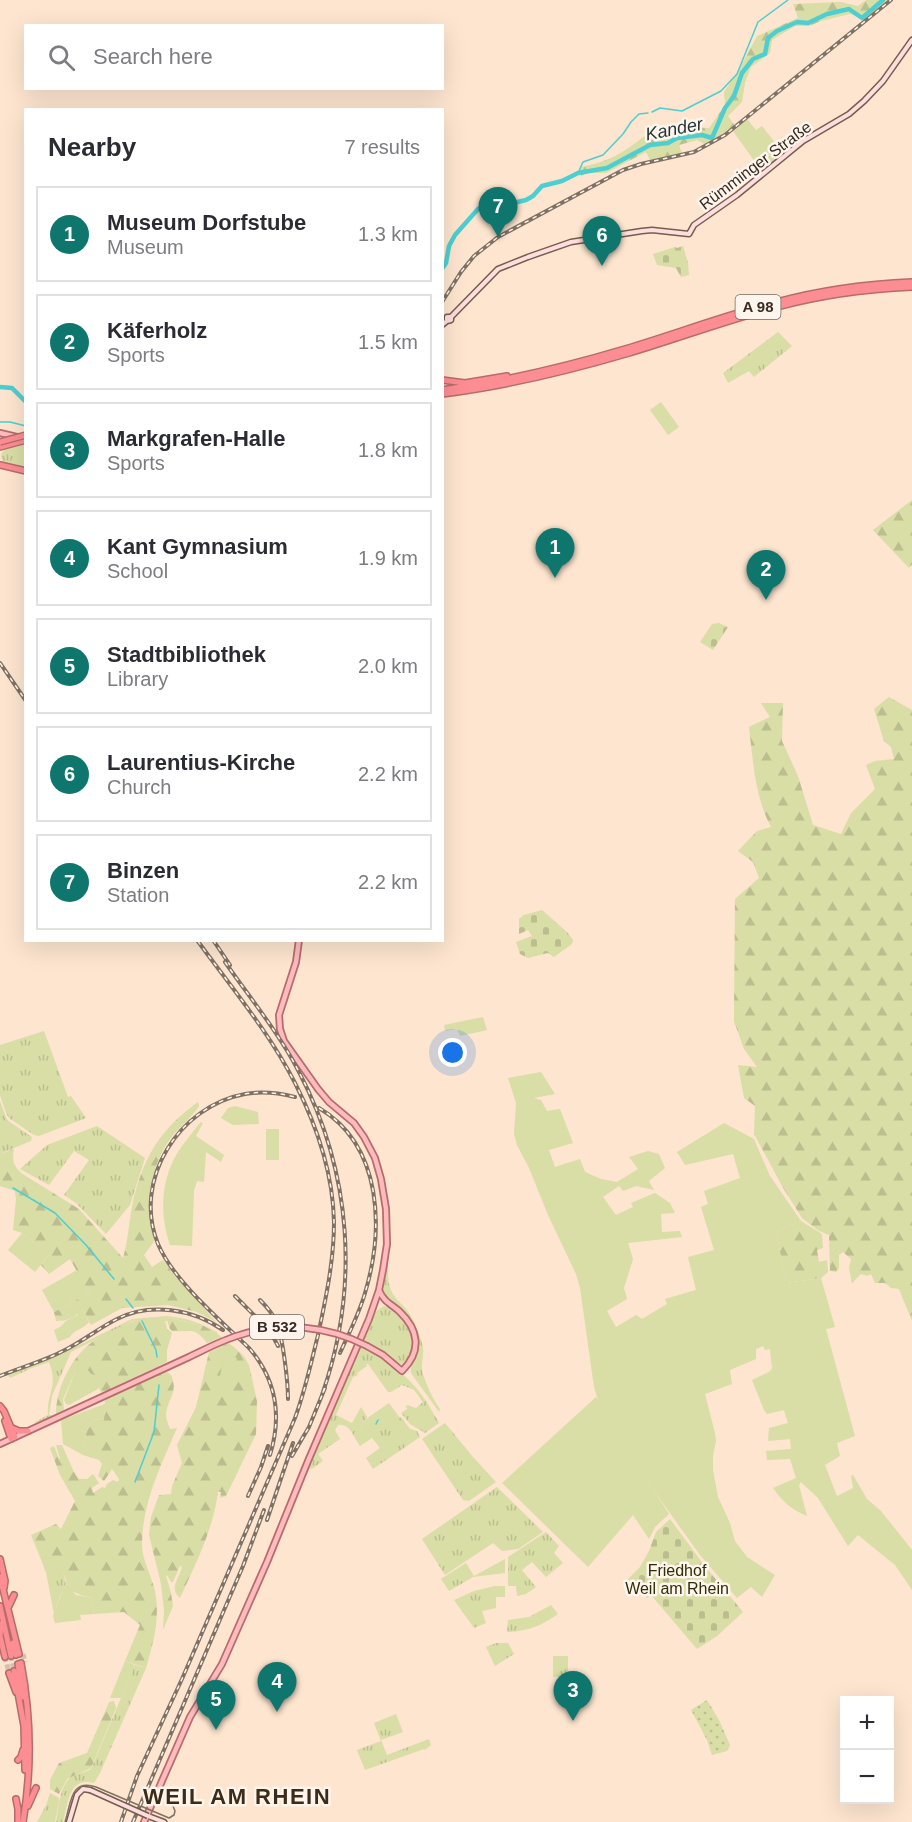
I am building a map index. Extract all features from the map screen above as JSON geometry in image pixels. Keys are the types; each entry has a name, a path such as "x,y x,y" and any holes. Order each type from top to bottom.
{"highway":[{"name":"A 98","path":"444,392 542,372 777,302 848,287 912,282"},
{"name":"A 98","path":"444,392 541,376 627,354 797,302 849,292 912,287"},
{"path":"444,380 465,383 542,372"},
{"path":"0,452 2,444 24,438"},
{"path":"0,460 2,465 24,470"},
{"path":"0,1406 12,1428 13,1438"},
{"path":"0,1412 13,1438"},
{"path":"12,1428 19,1431 29,1430"},
{"path":"0,1559 5,1581 3,1590"},
{"path":"0,1577 11,1623 15,1655 0,1606"},
{"path":"8,1609 14,1595"},
{"path":"21,1663 29,1724 29,1764 21,1822"},
{"path":"11,1672 21,1702 24,1731 25,1780 21,1822"},
{"path":"18,1760 22,1755 24,1731"},
{"path":"21,1822 36,1788"},
{"path":"16,1799 21,1822"}],"main road":[{"name":"Rümminger Straße","path":"444,323 451,321 451,316 498,269 557,246 575,241 652,230 689,234 694,225 737,195 803,141 849,114 883,81 912,40"},
{"path":"0,433 24,438"},
{"path":"144,1822 190,1717 225,1657 259,1582 372,1312 384,1269 387,1236 386,1209 381,1179 369,1144 351,1120 320,1093 289,1049 281,1033 279,1015 294,969 299,942"},
{"path":"379,1290 384,1304"},
{"path":"376,1299 384,1304"},
{"path":"372,1312 384,1304"},
{"name":"B 532","path":"0,1444 189,1357 239,1335 258,1330 280,1327 323,1330 367,1346 383,1355 402,1371 413,1358 416,1341 406,1320 384,1304"},
{"path":"69,1822 78,1793 83,1789 164,1822"}],"green space":[{"path":"866,0 889,0 864,19 850,14 809,26 795,26 772,40 770,53 751,67 745,83 742,102 728,116 735,126 706,145 697,140 679,145 682,153 650,160 646,152 606,173 587,173 581,176 580,167 599,163 615,156 646,135 656,141 681,127 709,128 725,105 724,92 757,36 798,18 793,4 841,2 858,6"},
{"path":"747,119 756,130 762,126 784,154 763,173 733,131"},
{"path":"683,246 689,275 681,277 676,268 657,265 653,254"},
{"path":"778,332 792,346 754,377 749,371 728,383 723,373"},
{"path":"661,402 679,427 668,435 650,410"},
{"path":"24,443 24,470 3,462 1,455 4,449"},
{"path":"912,500 912,565 909,568 873,530"},
{"path":"719,623 728,627 713,650 700,642 712,624"},
{"path":"889,697 912,710 912,1321 899,1289 891,1288 885,1283 875,1283 871,1274 867,1276 861,1274 852,1283 849,1268 851,1259 843,1252 839,1255 839,1268 836,1272 830,1271 829,1235 819,1231 802,1218 754,1134 755,1106 744,1098 738,1065 757,1067 744,1049 734,1021 735,899 759,878 753,862 738,851 757,831 771,827 758,791 749,727 770,717 761,703 783,703 782,741 798,776 813,825 841,834 851,813 875,789 866,765 875,761 894,759 891,747 884,741 874,709"},
{"path":"542,910 567,932 573,940 572,944 554,957 548,953 528,958 520,954 516,942 532,936 528,930 519,934 519,919 524,915"},
{"path":"483,1017 487,1030 460,1036 457,1029 445,1031 444,1025"},
{"path":"44,1031 68,1097 71,1096 86,1118 39,1136 9,1118 6,1113 0,1095 0,1045"},
{"path":"541,1072 555,1094 534,1098 541,1100 547,1111 560,1109 573,1143 549,1150 555,1167 580,1159 585,1172 601,1179 617,1182 638,1169 629,1157 648,1151 659,1154 665,1168 649,1181 654,1190 636,1186 623,1191 619,1186 603,1197 616,1215 633,1207 631,1203 655,1193 670,1203 675,1213 661,1214 662,1232 680,1231 682,1237 628,1243 633,1259 624,1288 627,1299 607,1311 616,1327 636,1315 642,1319 667,1304 665,1299 696,1290 688,1257 714,1250 701,1207 708,1204 704,1191 740,1178 733,1154 685,1165 677,1152 724,1123 754,1139 770,1176 801,1221 776,1231 786,1283 821,1278 835,1327 826,1329 855,1436 837,1443 840,1456 825,1465 837,1496 853,1488 851,1476 853,1475 867,1499 881,1511 912,1550 912,1590 895,1565 858,1535 848,1546 818,1498 801,1482 799,1485 807,1516 788,1505 773,1488 796,1478 790,1459 767,1460 766,1451 791,1449 790,1439 768,1441 769,1428 788,1423 784,1410 767,1414 752,1380 772,1369 770,1349 765,1350 763,1346 756,1349 756,1359 730,1370 732,1384 705,1394 715,1433 713,1470 718,1497 730,1523 735,1541 747,1557 775,1575 762,1597 751,1587 737,1598 700,1555 624,1444 669,1514 655,1527 649,1539 633,1515 588,1567 502,1483 596,1397 598,1400 576,1274 514,1134 516,1103 508,1078"},
{"path":"0,1101 7,1120 32,1137 31,1141 0,1154"},
{"path":"198,1102 199,1106 174,1134 159,1158 150,1199 155,1240 144,1255 152,1267 163,1260 216,1322 197,1312 168,1305 122,1308 91,1325 82,1308 71,1318 56,1321 54,1312 89,1293 70,1259 49,1274 41,1265 49,1255 22,1233 13,1230 15,1191 0,1186 0,1154 14,1149 14,1162 21,1173 79,1209 123,1258 134,1197 150,1155 174,1122"},
{"path":"235,1106 258,1112 259,1124 233,1125 221,1118 228,1108"},
{"path":"201,1122 203,1123 196,1136 224,1155 221,1162 206,1152 204,1182 197,1181 194,1191 192,1246 170,1245 164,1216 164,1188 180,1149"},
{"path":"97,1126 145,1158 130,1205 106,1234 76,1203 64,1195 89,1160 74,1151 49,1185 20,1169 47,1145"},
{"path":"266,1129 279,1129 279,1160 266,1160"},
{"path":"801,1221 822,1234 823,1248 817,1250 819,1262 827,1260 828,1272 821,1278 786,1283 776,1231"},
{"path":"22,1233 49,1255 35,1272 8,1250"},
{"path":"386,1264 388,1264 388,1277 393,1294 411,1316 420,1337 423,1351 422,1371 440,1409 439,1412 411,1373 417,1350 416,1335 407,1321 381,1292"},
{"path":"77,1270 89,1293 54,1312 42,1290"},
{"path":"384,1306 400,1315 411,1331 414,1341 413,1350 410,1358 403,1365 362,1342 376,1311"},
{"path":"82,1308 89,1322 70,1337 58,1342 54,1330 78,1315 76,1311"},
{"path":"167,1316 206,1326 218,1333 204,1326 167,1317 165,1321 164,1317 159,1317 133,1321 71,1352 52,1396 49,1415 52,1417 36,1424 35,1422 48,1415 53,1384 49,1362 10,1378 8,1375 57,1356 132,1319"},
{"path":"164,1317 167,1329 172,1333 167,1350 167,1362 102,1393 98,1387 98,1376 76,1370 63,1399 64,1410 56,1414 61,1386 74,1361 86,1347 108,1333 135,1321"},
{"path":"166,1317 204,1326 222,1337 207,1343 195,1332 172,1331"},
{"path":"229,1343 243,1355 249,1365 257,1401 256,1434 226,1496 220,1498 221,1492 218,1492 208,1533 180,1598 175,1587 182,1566 173,1582 166,1576 173,1606 163,1630 164,1610 161,1584 149,1535 151,1517 159,1495 171,1494 182,1463 177,1445 196,1407 209,1352"},
{"path":"361,1345 392,1365 419,1391 439,1423 425,1433 410,1424 401,1413 407,1409 407,1405 416,1408 423,1402 414,1390 402,1385 388,1392 366,1364 367,1366 357,1373 358,1375 353,1377 336,1415 352,1423 361,1407 367,1417 361,1425 370,1436 401,1417 410,1429 417,1431 420,1437 373,1469 366,1458 380,1448 372,1438 360,1446 346,1426 338,1425 335,1430 340,1439 318,1454 323,1461 312,1469 309,1468 326,1424"},
{"path":"224,1353 237,1358 232,1385 219,1382"},
{"path":"87,1369 91,1374 98,1376 98,1389 69,1405 66,1404 64,1400 76,1370"},
{"path":"167,1372 171,1375 174,1387 166,1418 170,1429 177,1428 148,1501 143,1531 142,1547 154,1587 157,1608 154,1638 146,1668 125,1661 140,1625 124,1612 94,1614 92,1598 71,1589 62,1569 46,1572 31,1535 56,1524 61,1529 75,1501 60,1475 50,1448 54,1446 60,1459 56,1445 62,1445 79,1479 87,1479 93,1474 99,1483 92,1488 93,1493 102,1487 105,1488 113,1480 118,1482 119,1479 112,1469 104,1481 98,1476 102,1464 99,1460 83,1455 89,1426 94,1420 104,1420 105,1397 141,1380"},
{"path":"389,1403 400,1418 370,1437 361,1425"},
{"path":"105,1404 104,1421 94,1420 89,1426 85,1436 83,1455 63,1444 61,1420"},
{"path":"445,1423 496,1482 469,1501 463,1500 422,1439"},
{"path":"497,1487 543,1532 518,1549 502,1551 493,1543 445,1575 422,1539"},
{"name":"Friedhof Weil am Rhein","path":"670,1519 743,1612 717,1636 697,1649 651,1595 647,1598 628,1579 640,1567 656,1532"},
{"path":"546,1532 559,1546 554,1553 563,1563 546,1577 532,1562 522,1570 536,1587 526,1594 517,1596 516,1586 508,1586 508,1557"},
{"path":"505,1559 505,1573 473,1577 449,1591 441,1579 466,1563 474,1576"},
{"path":"62,1568 66,1584 54,1614 46,1572"},
{"path":"66,1582 76,1595 92,1598 94,1614 80,1615 81,1620 55,1623 53,1616"},
{"path":"505,1586 505,1597 496,1597 496,1608 482,1611 486,1623 474,1628 454,1600 474,1591"},
{"path":"551,1605 558,1614 552,1618 528,1629 507,1632 508,1620 529,1617"},
{"path":"496,1643 508,1643 514,1654 495,1666 486,1647"},
{"path":"553,1656 568,1656 568,1672 581,1672 581,1689 568,1689 568,1677 553,1677"},
{"path":"125,1661 135,1665 121,1698 110,1698"},
{"path":"135,1665 146,1668 100,1773 94,1783 85,1782 74,1788 68,1800 63,1822 56,1822 60,1797 65,1785 73,1776 91,1769"},
{"path":"707,1700 730,1745 727,1751 712,1755 707,1740 691,1710"},
{"path":"114,1701 116,1708 91,1768 67,1779 59,1794 50,1789 50,1780 59,1763 87,1753 109,1702"},
{"path":"396,1714 403,1732 381,1740 387,1755 429,1739 431,1745 425,1750 365,1770 357,1750 381,1741 374,1723"},
{"path":"50,1793 59,1798 55,1822 37,1822 46,1805"}],"waterway":[{"path":"652,112 660,108 682,111 721,91 737,74 758,22 788,0"},
{"name":"Kander","path":"444,266 449,246 455,235 478,209 484,206 526,200 542,186 562,181 578,173 607,168 650,145 702,135 712,138 725,108 734,96 742,73 753,59 765,54 768,38 797,22 808,23 827,14 849,9 862,18 883,0"},
{"path":"578,173 583,162 603,155 639,114 648,113"},
{"name":"Kander","path":"0,387 12,388 24,400"},
{"path":"0,422 24,426"},
{"path":"13,1188 55,1213 114,1279"},
{"path":"126,1299 133,1308"},
{"path":"142,1321 157,1357"},
{"path":"135,1482 154,1432 159,1385"},
{"path":"376,1424 378,1420"}],"tunnel":[{"path":"23,1654 25,1662"},
{"path":"11,1656 14,1671"},
{"path":"5,1657 9,1673"}],"tram line":[{"path":"65,1822 73,1794 81,1786 96,1787 169,1818 174,1815 175,1811 173,1806 168,1804"}],"railway":[{"path":"444,299 474,256 498,237 623,170 694,152 725,135 891,0"},
{"path":"0,663 24,698"},
{"path":"121,1822 137,1776 182,1679 295,1418 318,1335 333,1250 334,1222 331,1186 317,1133 303,1099 285,1064 262,1028 198,942"},
{"path":"214,942 230,965"},
{"path":"225,962 273,1030 299,1072 317,1110 340,1190 345,1231 342,1313 334,1354 322,1395"},
{"path":"270,1455 276,1426 271,1385 249,1348 198,1299 165,1258 158,1244 152,1220 151,1195 157,1172 167,1150 182,1130 200,1114 221,1101 245,1094 270,1093 295,1097"},
{"path":"319,1108 340,1124 356,1144 367,1167 376,1217 375,1243 365,1293 340,1353"},
{"path":"235,1296 270,1331 278,1346"},
{"path":"260,1300 274,1317 279,1330 285,1361 288,1399"},
{"path":"0,1376 57,1354 117,1319 143,1311 157,1309 185,1313 223,1330"},
{"path":"292,1456 309,1427 325,1388"},
{"path":"267,1520 293,1443"},
{"path":"248,1496 268,1446"},
{"path":"133,1822 243,1566 264,1510"}],"place":[{"name":"Binzen","path":"498,237"},
{"name":"Laurentius-Kirche","path":"602,266"},
{"name":"Museum Dorfstube","path":"555,578"},
{"name":"Käferholz","path":"766,600"},
{"name":"Kant Gymnasium","path":"277,1712"},
{"name":"Markgrafen-Halle","path":"573,1721"},
{"name":"Stadtbibliothek","path":"216,1730"}],"district":[{"name":"WEIL AM RHEIN","path":"237,1796"}]}
